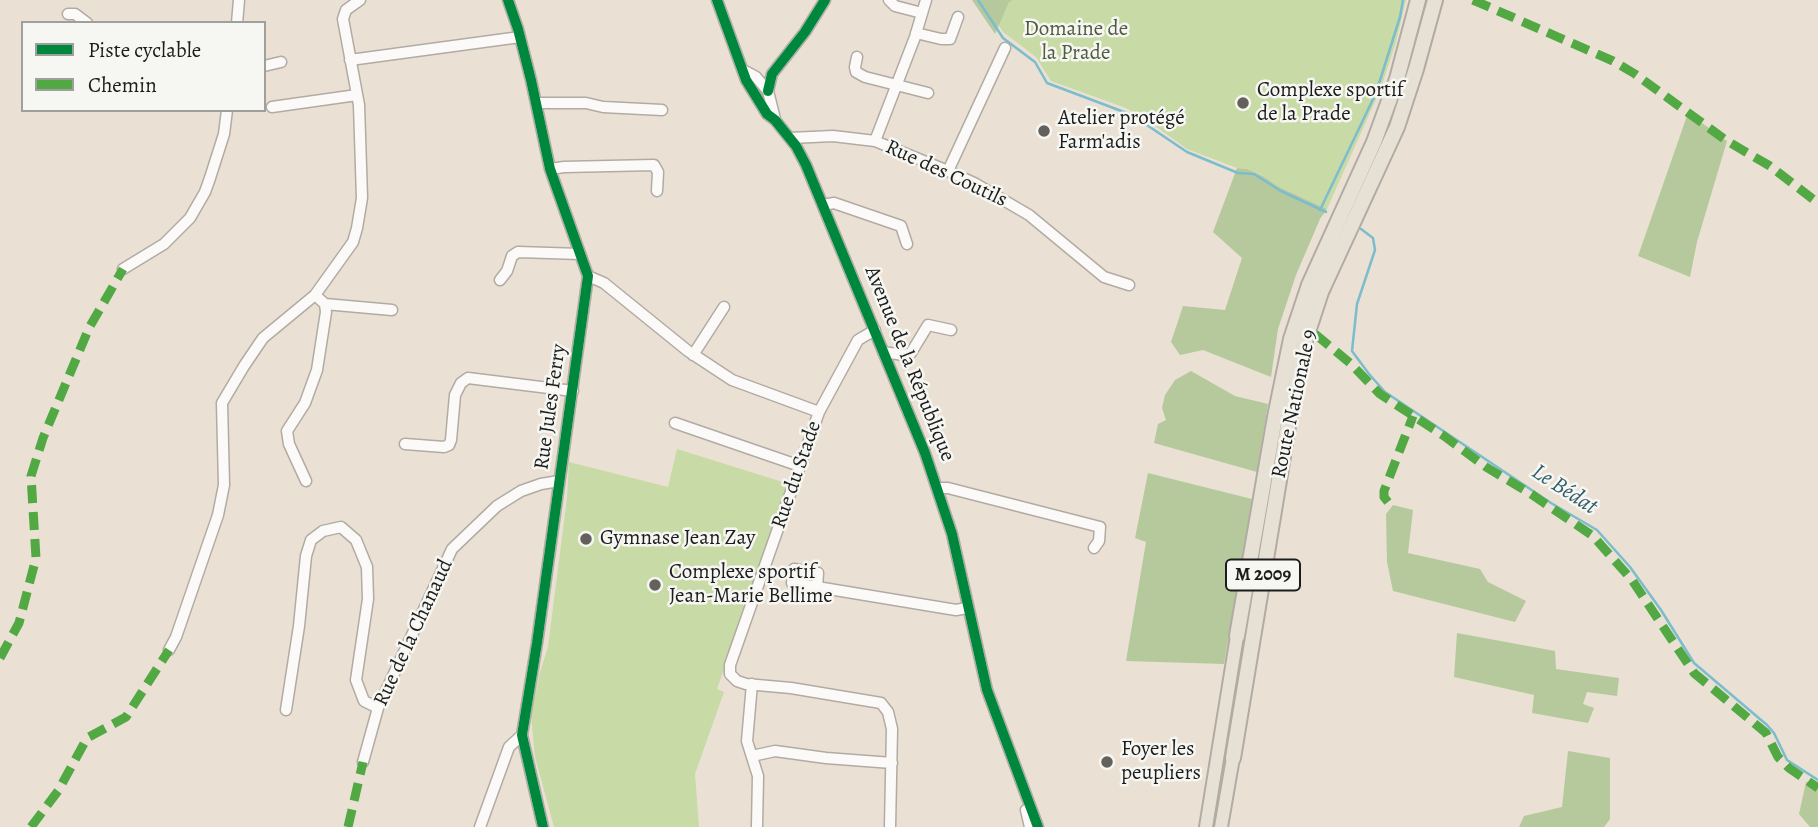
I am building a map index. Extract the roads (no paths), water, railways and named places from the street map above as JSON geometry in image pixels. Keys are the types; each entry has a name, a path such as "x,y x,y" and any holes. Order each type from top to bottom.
{"highway":[{"name":"Route Nationale 9","path":"1237,636 1283,374 1300,310 1374,142 1397,79 1418,0"},
{"name":"Route Nationale 9","path":"1233,758 1290,414 1305,341 1321,292 1397,127 1435,0"}],"main road":[{"name":"M 2009","path":"1206,827 1237,636"},
{"name":"Route Nationale 9","path":"1221,827 1233,758"}],"street":[{"path":"237,21 239,0"},
{"path":"169,650 176,637 218,515 224,485 222,403 263,338 315,295 353,242 362,198 361,146 357,95 343,19 346,10 360,0"},
{"name":"Rue Jules Ferry","path":"508,0 520,37 550,169 588,276 522,735 543,827"},
{"name":"Avenue de la République","path":"716,0 740,67 767,114 790,138 806,165 939,488 987,690 1038,827"},
{"path":"754,92 756,78 783,56 805,32 825,0"},
{"path":"889,0 895,6 922,13"},
{"path":"875,141 926,0"},
{"path":"68,14 75,14 84,21"},
{"path":"916,33 950,39 958,17"},
{"path":"350,60 520,37"},
{"path":"947,171 1005,48"},
{"path":"768,91 772,74 783,56"},
{"path":"857,57 856,72 876,82 928,93"},
{"path":"266,66 281,62"},
{"name":"Avenue de la République","path":"740,67 768,91 775,120"},
{"path":"272,107 357,95"},
{"path":"536,103 586,103 603,107 662,110"},
{"path":"123,269 164,244 190,218 205,192 224,134 227,112"},
{"name":"Rue des Coutils","path":"790,138 833,136 875,141 947,171 976,184 1029,215 1104,277 1129,285"},
{"path":"550,169 654,165 659,172 657,191"},
{"path":"823,205 834,203 901,226 907,244"},
{"path":"500,280 507,271 512,256 518,252 580,254"},
{"path":"588,276 604,283 693,355 732,380 819,412"},
{"path":"315,295 325,303 392,310"},
{"path":"306,481 289,444 287,431 305,404 317,370 324,333 325,303"},
{"path":"693,355 723,307"},
{"path":"884,352 904,355 911,353 928,325 951,330"},
{"name":"Rue du Stade","path":"752,684 737,681 730,674 730,665 819,412 858,340 875,330"},
{"path":"405,444 444,447 449,445 452,440 454,395 461,383 468,378 573,391"},
{"path":"674,423 800,466"},
{"name":"Rue de la Chanaud","path":"363,762 378,708 452,549 497,506 522,491 559,481"},
{"path":"939,488 948,488 1100,527 1099,541 1094,548"},
{"path":"286,710 306,556 311,541 323,531 341,527 356,541 367,567 368,600 356,680 364,701 378,708"},
{"path":"817,587 956,610 967,608"},
{"path":"757,827 758,776 747,741 752,684 881,704 888,712 892,729 890,827"},
{"path":"480,827 509,747 522,735"},
{"path":"752,756 775,751 892,763"},
{"name":"Avenue de la République","path":"1014,765 1030,827"}],"waterway":[{"name":"Le Bédat","path":"978,0 1003,38 1035,62 1047,83 1132,115 1187,152 1238,173 1254,174 1281,191 1326,212"},
{"path":"1320,210 1376,93 1403,0"},
{"name":"Le Bédat","path":"1361,229 1373,238 1375,250 1357,304 1352,351 1369,374 1385,392 1551,503 1597,530 1630,567 1694,663 1767,725 1774,733 1787,760 1818,780"}],"place":[{"name":"Complexe sportif de la Prade","path":"1243,103"},
{"name":"Atelier protégé Farm'adis","path":"1044,131"},
{"name":"Gymnase Jean Zay","path":"586,539"},
{"name":"Complexe sportif Jean-Marie Bellime","path":"655,585"},
{"name":"Foyer les peupliers","path":"1107,762"}],"park label":[{"name":"Domaine de la Prade","path":"1076,42"}]}
